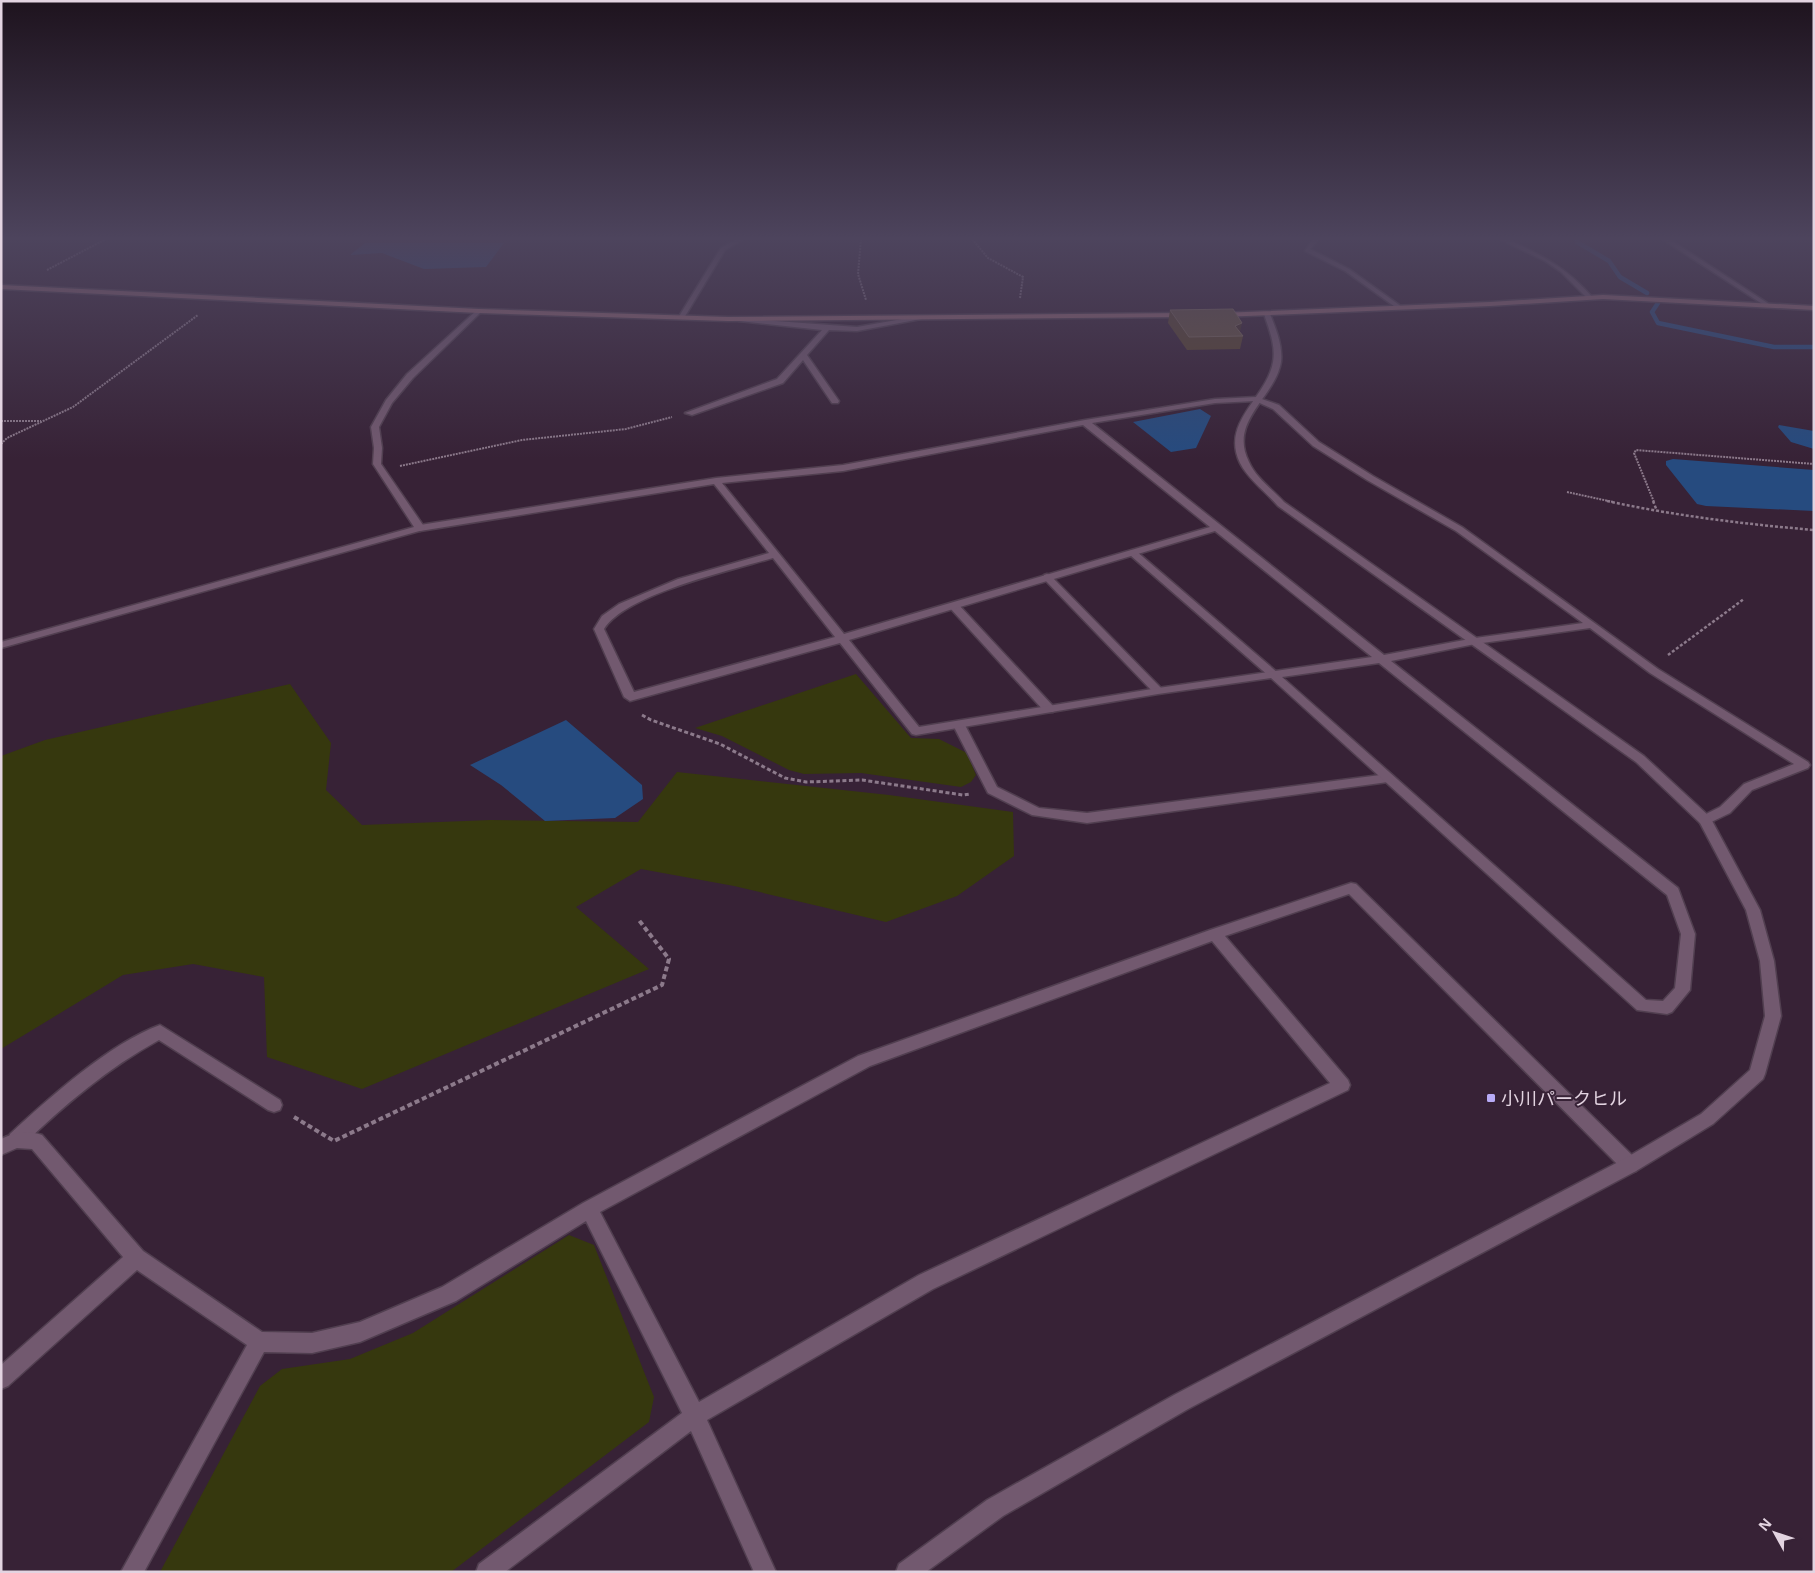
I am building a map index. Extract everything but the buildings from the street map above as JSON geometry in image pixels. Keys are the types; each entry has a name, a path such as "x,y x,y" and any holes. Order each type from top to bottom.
{"main road":[{"path":"520,312 739,319 1190,315"},
{"path":"1209,315 1302,312"}],"street":[{"path":"420,528 377,464 378,448 375,427 389,402 410,376 478,312"},
{"path":"681,318 684,312"},
{"path":"907,1572 995,1508 1173,1407 1630,1165 1707,1119 1757,1074 1773,1016 1768,961 1753,910 1705,820 1640,759 1281,504 1245,463 1240,449 1240,433 1256,399 1275,369 1278,352 1276,338 1267,314"},
{"path":"739,319 827,328 857,329 919,318"},
{"path":"689,413 780,380 827,328"},
{"path":"803,355 835,401"},
{"path":"1,645 420,528 716,481 843,468 1085,422 1216,400 1256,399 1276,407 1316,444 1370,478 1459,529 1568,607 1644,665 1804,765 1748,787 1725,810 1705,820"},
{"path":"1085,422 1673,892 1688,934 1682,990 1667,1008 1642,1006 1274,675 1133,553"},
{"path":"716,481 916,731 1158,691 1274,675 1476,641 1590,625"},
{"path":"774,555 682,582 623,606 606,618 599,629 630,697 954,606 1216,528"},
{"path":"1047,577 1158,691"},
{"path":"954,606 1049,709"},
{"path":"959,725 992,790 1037,812 1087,818 1388,778"},
{"path":"9,1143 36,1141 136,1258 258,1342 312,1343 360,1332 448,1294 589,1208 864,1061 1215,934 1351,888 1630,1165"},
{"path":"487,1572 695,1416 926,1282 1342,1085 1215,934"},
{"path":"9,1143 45,1112 135,1044 160,1032 274,1105"},
{"path":"589,1208 695,1416 766,1572"},
{"path":"1,1379 136,1258"},
{"path":"132,1572 258,1342"}],"path":[{"path":"1,444 6,438 71,408 113,379 174,330 203,312"},
{"path":"881,312 887,318"},
{"path":"1016,318 1017,312"},
{"path":"380,470 522,440 626,429 689,413"},
{"path":"1,421 43,421"},
{"path":"1657,512 1634,453 1636,450 1814,464"},
{"path":"1567,492 1657,512 1742,524 1814,530"},
{"path":"1644,665 1666,657 1744,599"},
{"path":"630,697 636,711 651,720 720,744 785,778 806,782 862,780 963,795 992,790"},
{"path":"274,1105 334,1141 662,986 669,959 638,919"}],"shaded area":[{"path":"856,674 911,738 939,739 967,753 976,775 971,782 961,787 861,773 804,774 789,770 722,736 695,728"},
{"path":"290,684 331,743 326,790 362,825 491,820 638,822 677,772 889,795 1013,812 1014,856 957,896 886,922 734,886 641,869 576,907 649,969 362,1089 267,1057 264,977 193,964 123,975 1,1049 1,756 45,740"},
{"path":"569,1235 594,1245 654,1397 649,1422 451,1572 160,1572 260,1386 282,1369 350,1359 413,1333"}],"water":[{"path":"1200,409 1211,416 1196,448 1171,452 1133,422"},
{"path":"1779,425 1814,431 1814,449 1791,442 1778,427"},
{"path":"1673,459 1814,470 1814,511 1697,504 1666,465 1666,461"},
{"path":"566,720 642,785 643,799 615,818 545,821 501,785 470,765"}],"waterway":[{"path":"1652,312 1658,323 1774,347 1814,347"}],"place":[{"name":"小川パークヒル","path":"1491,1098"}]}
